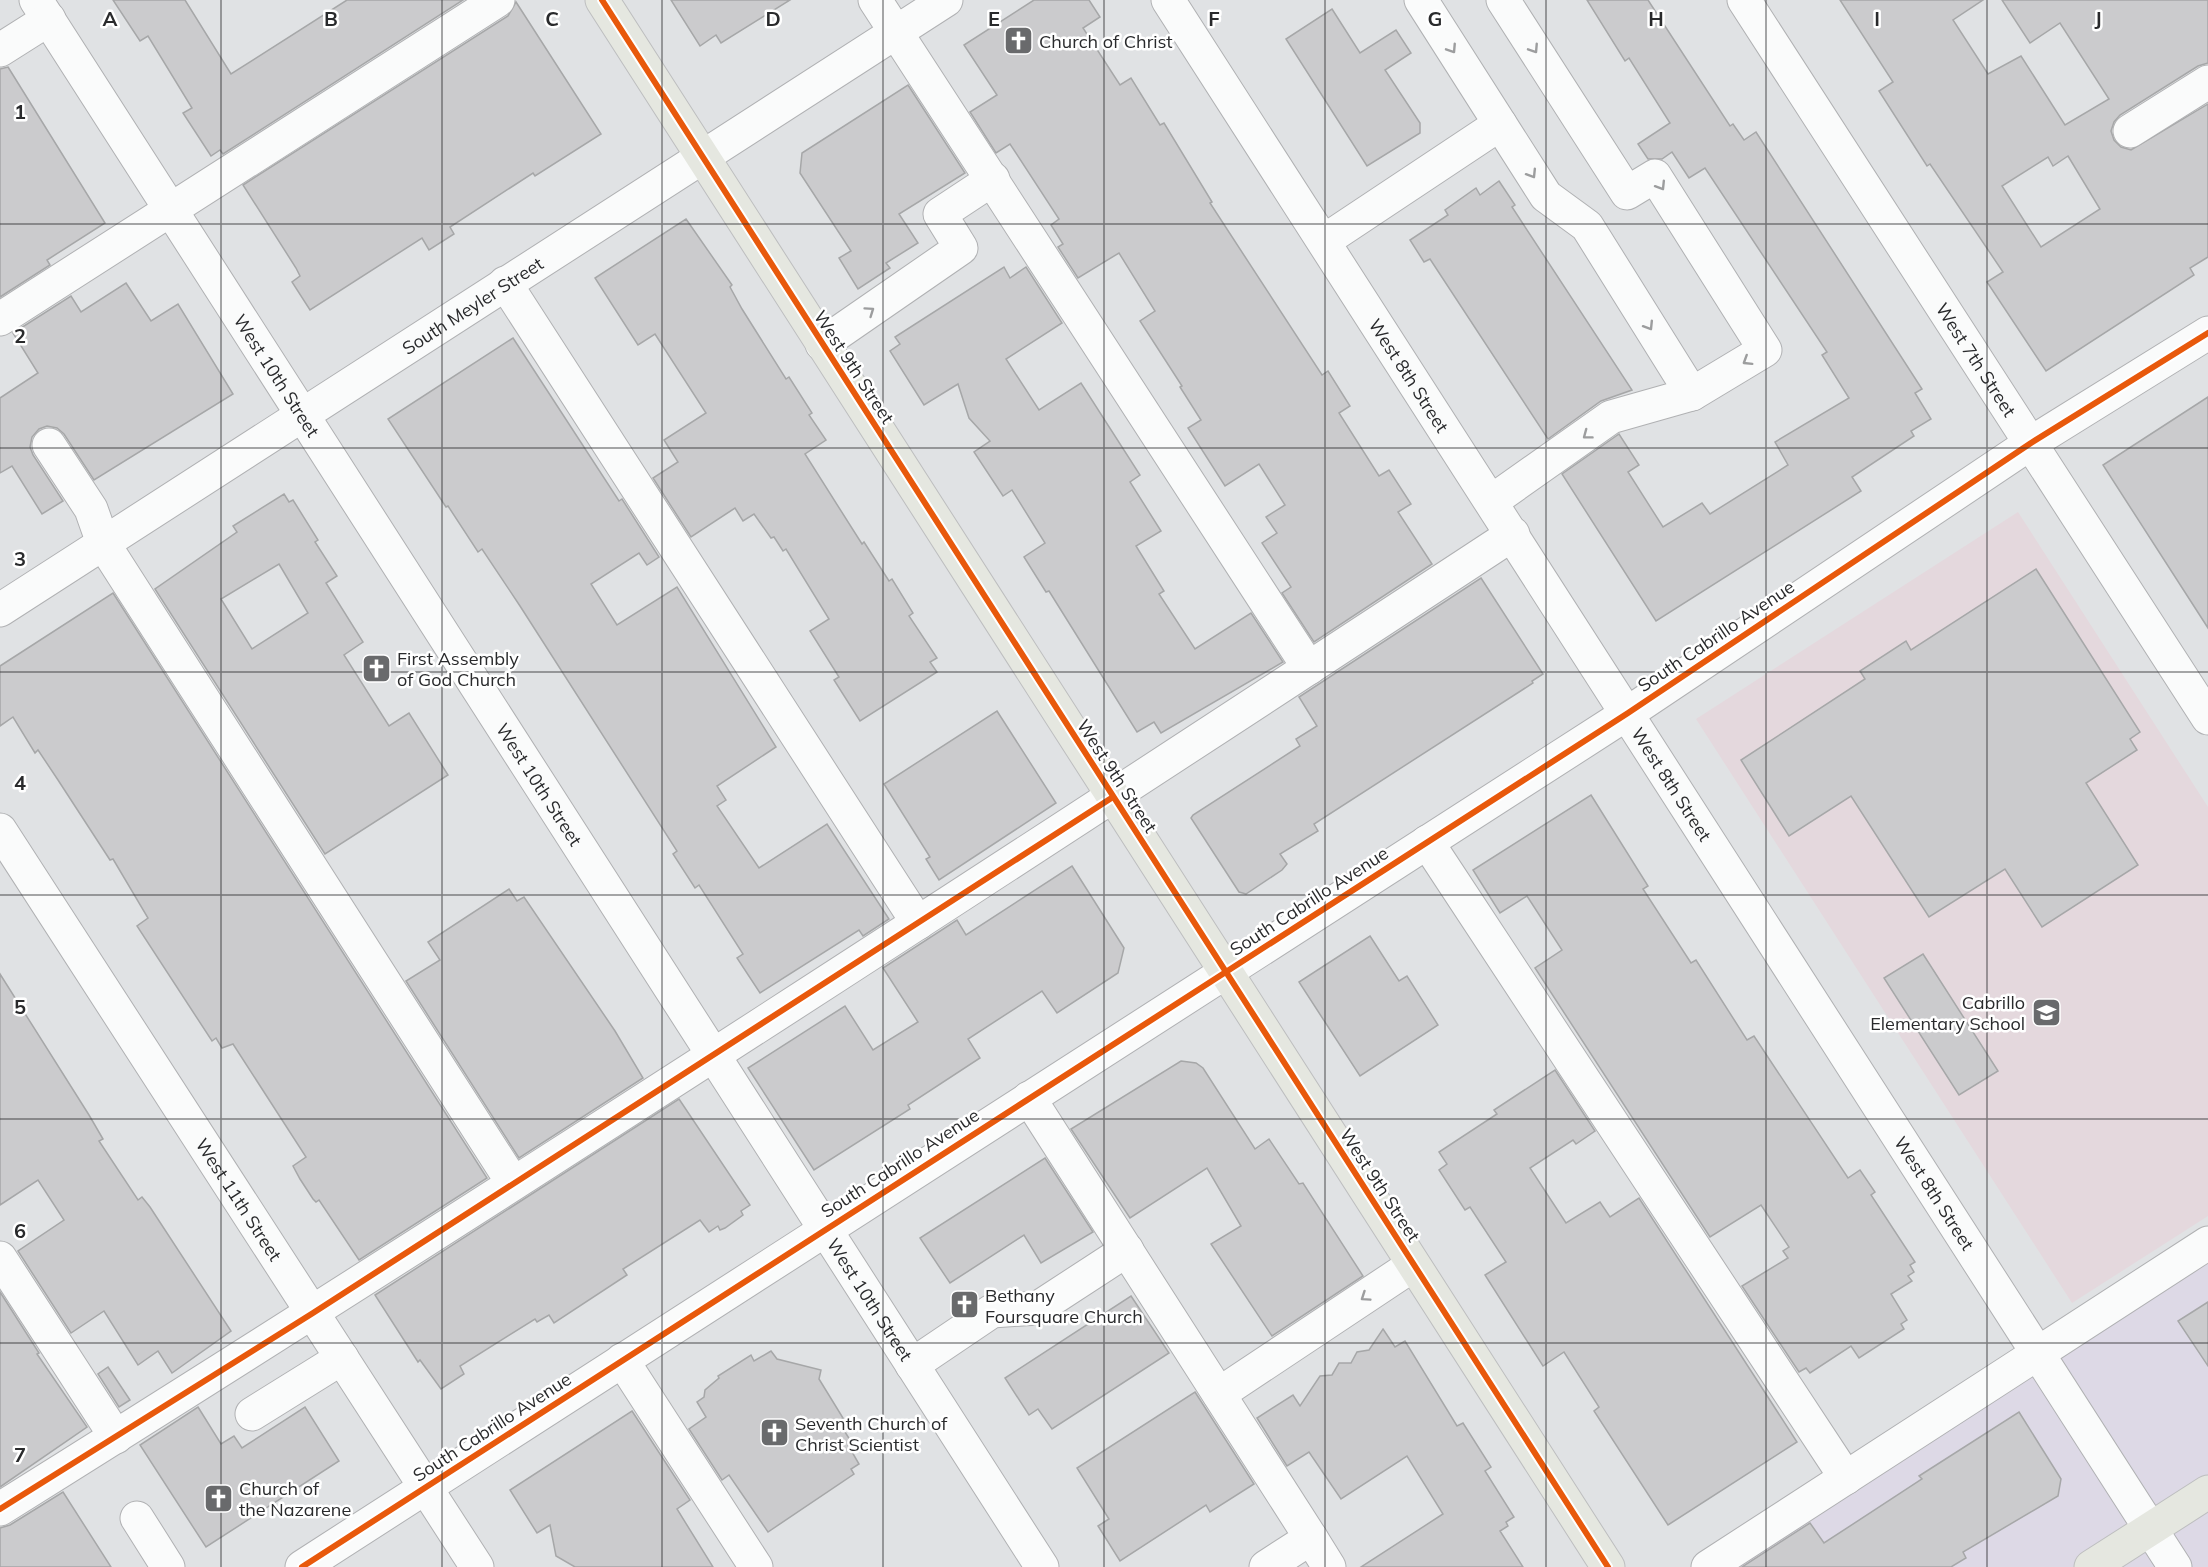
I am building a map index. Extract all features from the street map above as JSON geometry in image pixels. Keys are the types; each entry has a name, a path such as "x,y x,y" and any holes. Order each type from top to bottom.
{"main road":[{"name":"West 9th Street","path":"602,0 1608,1567"},
{"path":"2091,1567 2208,1492"}],"street":[{"path":"0,319 498,0"},
{"path":"875,0 1309,668"},
{"name":"South Meyler Street","path":"0,610 946,0"},
{"name":"West 8th Street","path":"1168,0 2175,1567"},
{"path":"1421,0 1546,196 1587,226 1692,394"},
{"path":"1492,501 1611,417 1692,394 1765,350 1655,176 1628,194 1503,0"},
{"name":"West 7th Street","path":"1744,0 2208,718"},
{"path":"0,50 42,9"},
{"name":"West 10th Street","path":"42,9 172,208 301,414 1042,1567"},
{"path":"2130,131 2208,82"},
{"path":"1324,241 1500,124"},
{"path":"822,344 961,248 940,214 993,179"},
{"path":"505,283 918,923"},
{"name":"South Cabrillo Avenue","path":"303,1567 824,1229 1428,843 1628,713 2031,444 2208,333"},
{"path":"49,445 91,509 103,543 513,1183"},
{"path":"0,1509 313,1313 1113,797 1513,534"},
{"name":"West 11th Street","path":"0,830 477,1567"},
{"path":"1428,843 1846,1478"},
{"path":"1029,1098 1329,1567"},
{"path":"1708,1567 2208,1243"},
{"path":"912,1365 992,1311 1038,1308 1127,1251"},
{"path":"0,1258 116,1437"},
{"path":"1219,1394 1413,1265"},
{"path":"252,1414 342,1358"},
{"path":"622,1360 756,1567"},
{"path":"137,1518 168,1567"},
{"path":"1266,1567 1311,1538"}],"shaded area":[{"name":"Cabrillo Elementary School","path":"2018,512 2208,807 2208,1216 2072,1303 1696,719"},
{"path":"2208,1254 2208,1567 1716,1567"}],"building":[{"path":"113,0 185,0 231,74 347,0 463,0 223,154 220,150 211,156 183,113 192,108 148,36 140,41"},
{"path":"671,0 790,0 721,43 716,35 700,46"},
{"path":"1034,0 1089,0 1100,17 1083,28 1120,85 1131,78 1160,125 1164,123 1212,202 1210,203 1322,375 1328,371 1350,406 1339,413 1379,476 1389,470 1411,504 1398,512 1432,564 1314,642 1282,593 1291,587 1262,543 1277,533 1266,517 1285,505 1259,464 1225,486 1188,428 1201,420 1140,321 1155,311 1119,253 1078,278 1058,247 1063,244 1051,225 1059,219 1010,144 996,153 970,112 997,95 964,45"},
{"path":"1587,0 1648,0 1730,126 1733,124 1744,140 1756,132 1922,389 1915,393 1931,419 1911,431 1914,436 1852,477 1861,491 1656,621 1562,474 1619,434 1639,465 1628,472 1663,527 1702,503 1710,514 1788,465 1775,442 1849,398 1822,355 1827,352 1705,168 1689,178 1672,152 1662,159 1648,159 1638,144 1670,123 1629,58 1625,61"},
{"path":"1840,0 1983,0 1953,20 1988,74 2021,56 2065,125 2109,99 2060,23 2030,43 2002,0 2208,0 2208,63 2198,66 2120,115 2111,131 2114,140 2121,147 2131,150 2208,104 2208,257 2190,268 2194,275 2046,371 1987,282 2003,272 1930,164 1927,166 1879,91 1893,82","holes":["2068,156 2100,209 2041,247 2002,186 2048,157 2053,166"]},
{"path":"516,2 601,134 535,176 533,173 450,227 454,234 429,250 422,238 310,310 292,282 300,276 296,268 243,185 508,16"},
{"path":"1332,9 1360,53 1396,30 1411,53 1385,70 1420,123 1420,133 1367,166 1286,39"},
{"path":"8,67 105,223 47,260 50,265 0,297 0,69"},
{"path":"908,85 965,173 899,214 918,243 886,263 890,268 858,289 839,258 851,251 800,173 802,153"},
{"path":"1499,181 1515,205 1512,207 1632,390 1601,401 1548,439 1430,259 1424,262 1410,240 1448,215 1445,210 1476,188 1480,195"},
{"path":"686,219 732,285 730,287 742,309 786,379 789,377 812,413 809,415 826,440 805,454 862,544 864,542 889,581 892,579 913,613 909,616 937,658 930,662 937,672 860,721 834,680 839,677 810,631 829,619 786,549 783,551 774,537 771,538 754,514 743,521 735,508 691,537 653,478 678,462 664,440 706,413 655,334 638,345 595,278"},
{"path":"1004,267 1010,278 1026,267 1062,323 1006,359 1039,410 1081,383 1140,475 1130,482 1161,531 1136,546 1164,591 1159,594 1195,649 1251,613 1283,662 1161,733 1154,722 1137,732 1049,591 1046,592 1024,557 1045,543 1012,490 1003,496 974,452 990,441 969,418 958,384 924,405 890,351 900,344 895,337"},
{"path":"126,283 151,321 178,304 233,394 94,480 64,434 57,428 47,426 39,429 32,437 30,447 63,501 42,514 12,466 0,473 0,398 38,373 13,333 71,296 81,312"},
{"path":"513,338 619,501 622,499 659,557 647,565 639,553 591,584 617,625 677,587 776,747 717,786 726,800 717,806 759,868 827,824 889,919 863,936 859,930 760,993 737,958 743,954 699,885 695,888 673,854 677,851 520,606 482,549 478,552 448,506 446,507 388,419"},
{"path":"2208,397 2208,628 2103,465"},
{"path":"284,494 289,502 293,500 318,540 315,542 337,576 326,583 363,642 344,655 389,726 409,713 448,775 325,854 155,589 237,532 233,526","holes":["279,564 308,613 252,649 221,599"]},
{"path":"2036,569 2140,732 2130,739 2137,750 2086,783 2138,865 2042,927 2005,869 1929,917 1851,796 1789,836 1741,760 1865,679 1860,671 1906,641 1911,650"},
{"path":"1481,578 1543,674 1532,681 1533,683 1314,824 1318,831 1280,854 1287,864 1282,870 1246,894 1239,892 1191,818 1193,815 1300,746 1296,739 1317,726 1299,697"},
{"path":"113,593 487,1178 359,1260 319,1200 316,1202 313,1199 300,1179 293,1166 306,1157 233,1044 222,1048 216,1038 212,1041 137,926 148,918 113,859 110,860 38,750 35,753 13,717 0,726 0,666"},
{"path":"997,711 1056,803 939,880 926,859 930,857 884,784"},
{"path":"1591,795 1648,886 1643,889 1691,963 1696,960 1747,1040 1754,1036 1848,1178 1860,1170 1875,1192 1871,1195 1915,1262 1910,1265 1914,1272 1908,1276 1912,1281 1891,1294 1907,1320 1901,1324 1904,1329 1859,1358 1851,1346 1810,1373 1806,1368 1799,1372 1742,1286 1788,1258 1783,1251 1789,1247 1761,1205 1710,1237 1535,968 1562,950 1527,896 1500,913 1473,870"},
{"path":"1072,866 1124,948 1118,973 1057,1013 1042,991 968,1039 980,1058 908,1105 910,1109 814,1170 748,1068 845,1006 873,1050 918,1022 883,968 957,920 966,935"},
{"path":"509,889 517,901 524,897 615,1031 643,1078 519,1158 406,981 440,960 428,942"},
{"path":"1370,936 1399,981 1407,976 1438,1025 1360,1076 1299,982"},
{"path":"1923,954 1998,1071 1959,1095 1884,978"},
{"path":"0,974 89,1115 103,1139 99,1141 138,1200 142,1197 150,1207 231,1331 172,1373 158,1351 138,1365 104,1311 71,1333 18,1251 64,1220 38,1180 0,1205"},
{"path":"1181,1061 1196,1063 1203,1068 1255,1149 1269,1139 1299,1184 1303,1183 1363,1276 1272,1336 1211,1244 1241,1226 1207,1168 1130,1218 1071,1129"},
{"path":"1555,1070 1595,1131 1576,1144 1573,1140 1530,1168 1566,1223 1600,1202 1610,1217 1639,1198 1797,1442 1668,1525 1594,1411 1599,1407 1564,1352 1543,1366 1485,1275 1506,1262 1470,1207 1465,1210 1439,1170 1447,1164 1439,1152 1497,1114 1494,1110"},
{"path":"679,1099 750,1205 741,1211 743,1215 725,1228 720,1230 718,1226 709,1232 700,1220 623,1269 627,1275 554,1323 549,1315 537,1322 535,1319 460,1366 464,1374 441,1389 420,1360 418,1362 375,1295"},
{"path":"1045,1158 1093,1232 1041,1263 1024,1235 950,1283 920,1238"},
{"path":"0,1292 39,1353 37,1354 87,1427 0,1487"},
{"path":"1131,1296 1169,1353 1052,1429 1038,1409 1029,1415 1005,1378"},
{"path":"2208,1302 2208,1366 2178,1321"},
{"path":"1383,1329 1395,1347 1405,1341 1457,1426 1463,1423 1491,1467 1485,1471 1514,1517 1506,1522 1508,1526 1500,1531 1523,1567 1361,1567 1443,1514 1407,1456 1341,1499 1309,1452 1287,1466 1257,1418 1293,1395 1300,1406 1320,1376 1332,1375 1339,1363 1351,1363 1357,1352 1369,1350"},
{"name":"Seventh Church of Christ Scientist","path":"771,1351 777,1359 821,1370 819,1379 843,1418 838,1421 852,1443 848,1445 859,1464 851,1469 854,1474 768,1532 729,1475 722,1480 689,1429 706,1417 697,1402 704,1397 705,1390 719,1378 718,1376 751,1355 754,1361"},
{"path":"108,1367 130,1400 119,1407 98,1374"},
{"path":"1195,1392 1254,1484 1210,1512 1206,1505 1120,1561 1098,1526 1109,1519 1077,1468"},
{"path":"198,1407 221,1444 234,1436 242,1448 305,1407 339,1461 206,1547 140,1445"},
{"path":"632,1411 690,1500 677,1509 713,1567 575,1567 556,1556 550,1525 537,1533 510,1490"},
{"path":"2019,1412 2061,1479 2058,1496 1963,1552 1966,1558 1951,1567 1742,1567 1810,1523 1824,1543 1922,1479 1919,1476"},
{"path":"63,1492 111,1567 0,1567 0,1528 10,1525"}],"cycle path":[{"path":"602,0 1608,1567"},
{"path":"302,1567 1628,713 2031,443 2208,333"},
{"path":"0,1509 313,1313 1113,797"}],"place":[{"name":"Church of Christ","path":"1018,41"},
{"name":"First Assembly of God Church","path":"376,668"},
{"name":"Cabrillo Elementary School","path":"2046,1012"},
{"name":"Bethany Foursquare Church","path":"964,1305"},
{"name":"Seventh Church of Christ Scientist","path":"774,1433"},
{"name":"Church of the Nazarene","path":"218,1498"}]}
